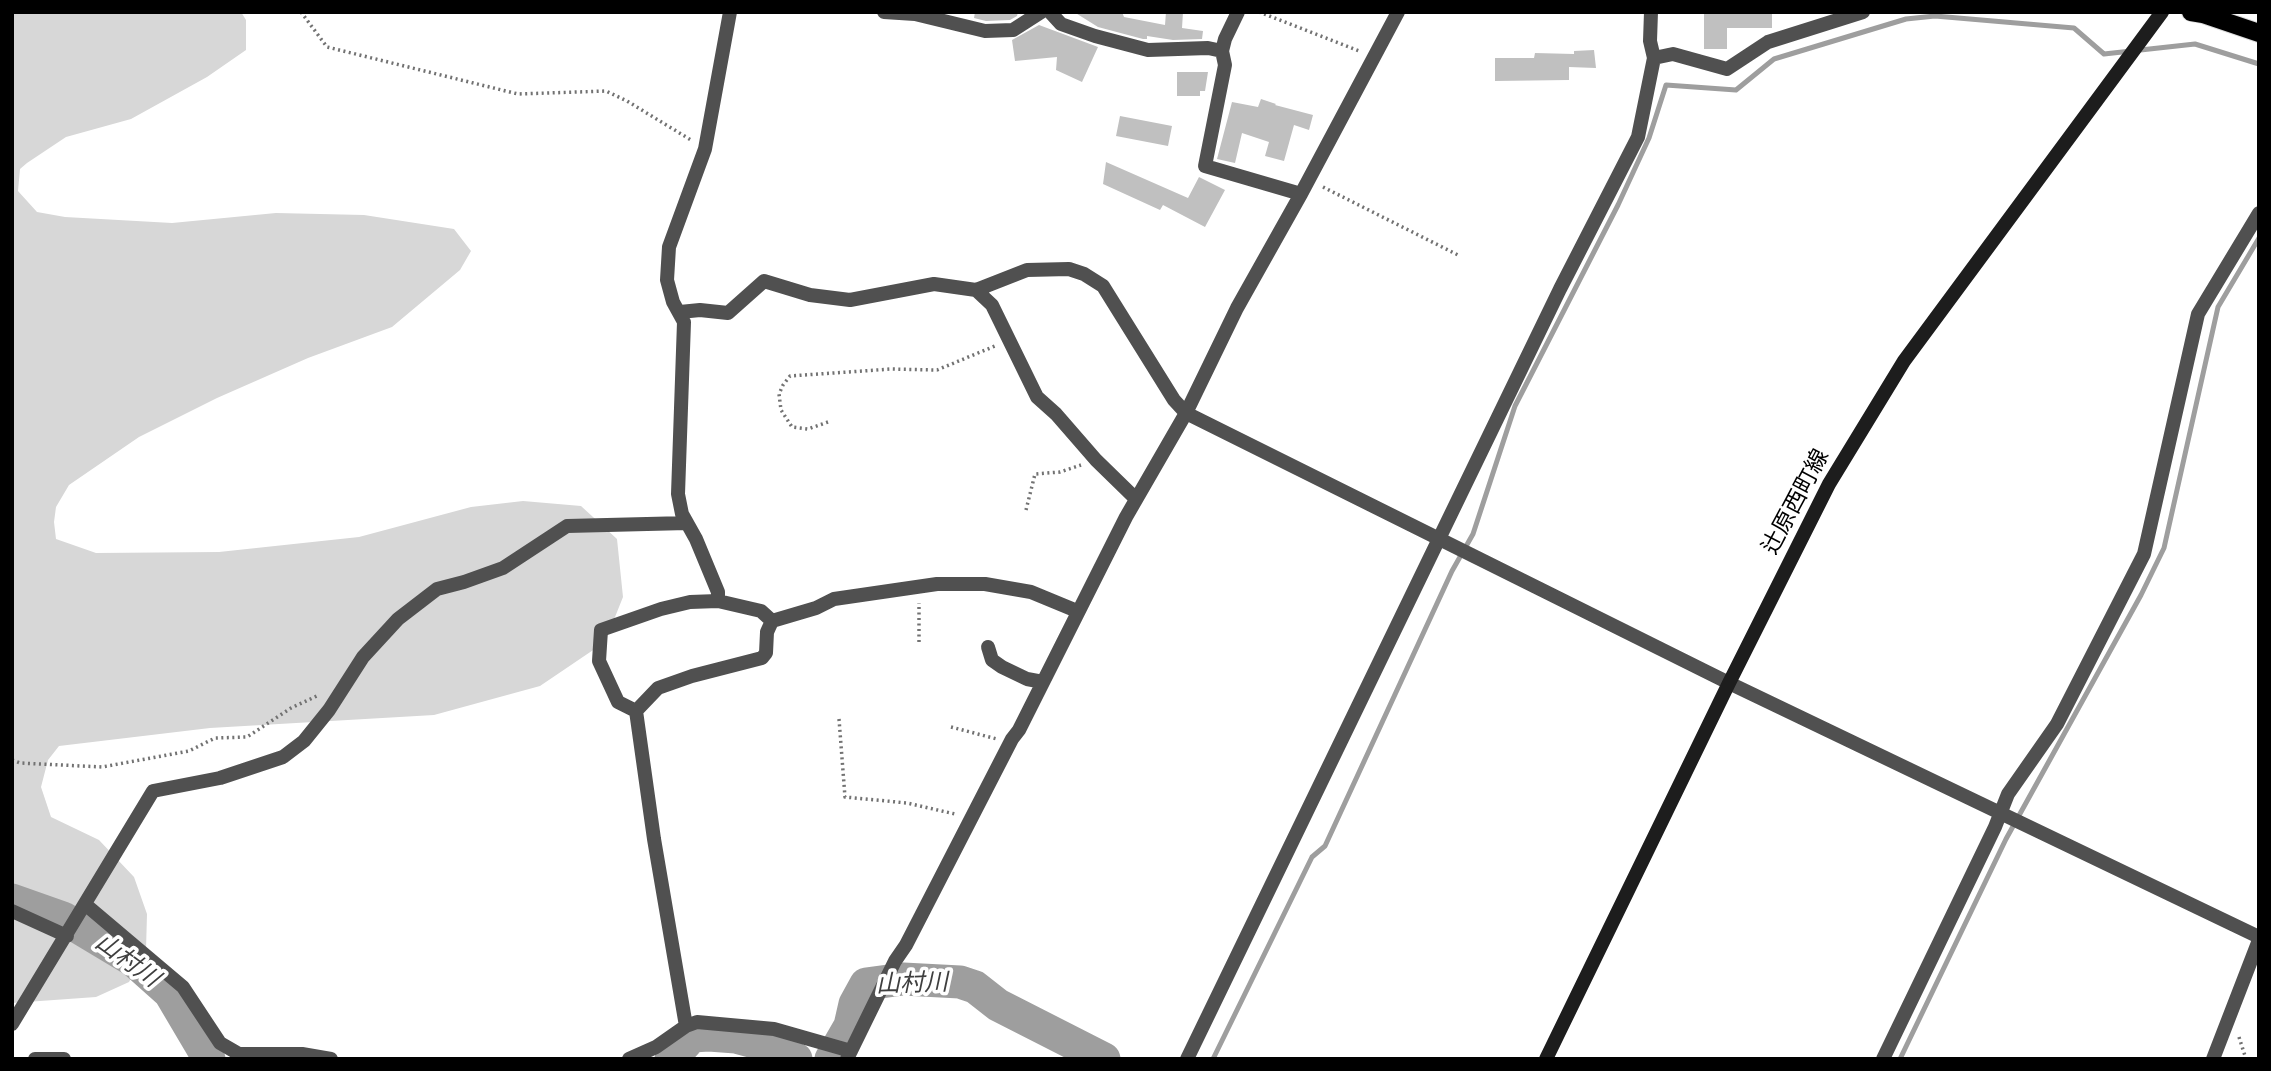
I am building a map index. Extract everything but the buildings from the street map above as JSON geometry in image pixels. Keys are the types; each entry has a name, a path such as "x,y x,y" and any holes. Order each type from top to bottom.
{"main road":[{"name":"辻原西町線","path":"1546,1059 1829,484 1904,361 2162,12"},
{"path":"2190,12 2203,13 2259,33"}],"street":[{"path":"718,601 718,592 696,538 682,514 678,494 684,322 673,302 667,280 669,247 705,149 730,12"},
{"path":"884,12 915,13 985,31 1013,30 1041,12"},
{"path":"1050,12 1061,24 1148,50 1208,48 1222,51"},
{"path":"1238,12 1222,51 1225,65 1205,166 1301,194"},
{"path":"629,1059 656,1047 686,1026 697,1022 774,1029 849,1055 1077,611 1398,12"},
{"path":"1187,1059 1560,289 1638,137 1654,58 1650,41 1651,12"},
{"path":"1654,58 1672,54 1727,69 1768,42 1863,12"},
{"path":"1883,1059 2008,794 2057,724 2144,554 2199,314 2259,213"},
{"path":"680,312 700,310 728,313 764,281 810,295 850,300 934,284 976,290 1027,270 1069,269 1094,280 1103,286 1174,400 1186,412 1729,683 2259,939 2213,1059"},
{"path":"976,290 992,305 1037,397 1136,499"},
{"path":"12,1024 153,791 220,778 283,757 304,741 329,710 363,657 398,620 437,589 503,568 567,526 687,523"},
{"path":"635,711 658,688 692,676 762,658 766,653 767,632 772,621 816,608 834,599 937,584 985,584 1031,592 1077,611"},
{"path":"635,711 618,702 599,661 601,630 690,602 718,601 761,611 772,621"},
{"path":"988,647 992,660 1002,667 1027,679 1043,681"},
{"path":"635,711 686,1026"},
{"path":"86,905 183,987 220,1043 229,1049 239,1054 302,1054 331,1059"},
{"path":"12,911 67,936"},
{"path":"35,1059 64,1059"}],"path":[{"path":"301,12 327,47 518,93 606,91 705,149"},
{"path":"1259,12 1374,57"},
{"path":"1309,179 1458,255"},
{"path":"828,422 808,429 792,427 781,410 779,394 790,376 891,369 937,370 1010,340"},
{"path":"1026,510 1035,474 1060,472 1096,460"},
{"path":"919,587 919,642"},
{"path":"12,760 20,763 102,767 188,751 215,738 247,737 291,708 318,696 326,685"},
{"path":"839,719 845,797 907,803 948,811 970,819"},
{"path":"951,727 1006,741"},
{"path":"2239,1037 2246,1059"}],"shaded area":[{"path":"12,12 241,12 246,20 246,50 207,77 131,119 66,137 20,169 18,191 37,212 65,217 172,223 276,213 364,215 454,229 471,251 460,270 392,327 308,358 217,398 139,437 69,485 56,507 56,539 96,553 219,552 359,537 471,507 523,501 581,506 617,539 623,597 605,642 540,686 434,715 210,728 59,746 48,760 41,787 51,817 99,840 134,877 147,914 146,950 129,982 96,997 12,1003"}],"waterway":[{"path":"1213,1059 1312,857 1325,846 1452,571 1473,534 1515,406 1618,205 1649,138 1666,85 1736,90 1774,59 1906,19 1935,16 2074,28 2104,54 2195,44 2259,64"},
{"path":"1900,1059 2006,839 2141,595 2164,548 2218,307 2259,238"},
{"name":"山村川","path":"12,900 63,918 133,960 170,993 209,1059"},
{"name":"山村川","path":"831,1059 850,1026 855,1004 866,984 903,979 960,982 975,987 998,1005 1104,1059"},
{"name":"山村川","path":"671,1059 692,1036 709,1035 736,1037 762,1044 796,1059"}]}
